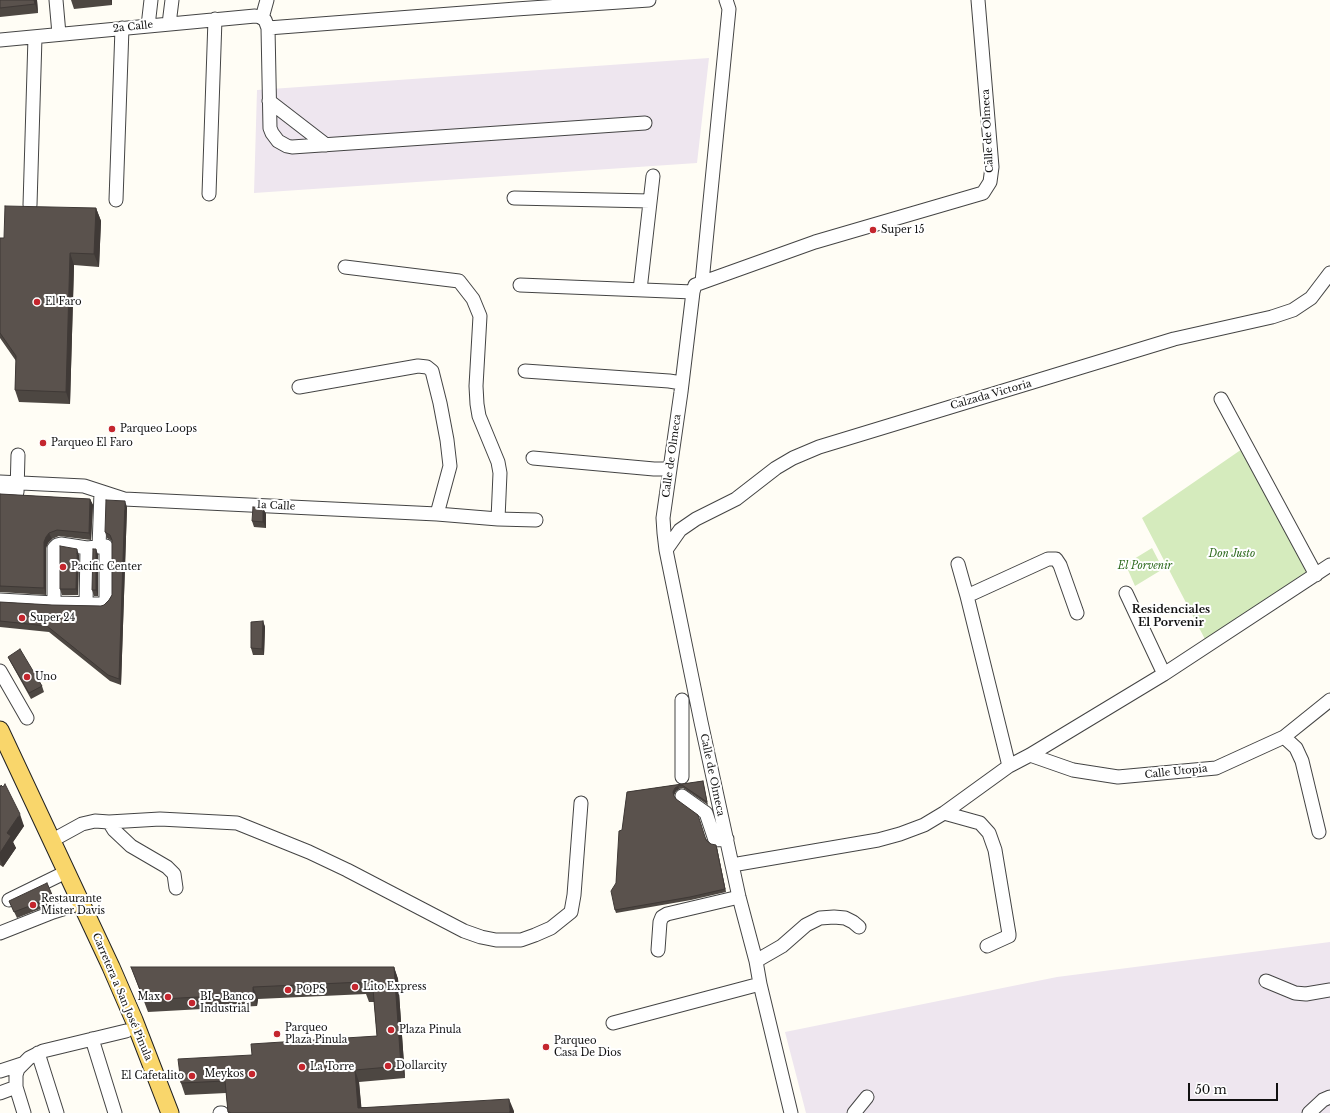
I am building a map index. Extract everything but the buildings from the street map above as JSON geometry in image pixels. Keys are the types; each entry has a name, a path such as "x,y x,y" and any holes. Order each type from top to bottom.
{"main road":[{"name":"Carretera a San José Pinula","path":"0,730 114,974 134,1020 170,1113"},
{"name":"Carretera a San José Pinula","path":"0,754 102,972 158,1113"}],"street":[{"path":"56,0 59,34"},
{"path":"148,26 150,0"},
{"path":"169,24 172,0"},
{"path":"267,0 265,22 270,128 272,133 282,144 292,147 645,123"},
{"name":"2a Calle","path":"0,40 255,16 265,22 516,9 649,0"},
{"path":"702,282 729,16 726,0"},
{"name":"Calle de Olmeca","path":"791,1113 726,839 666,550 663,518 670,469 675,382 695,285 815,242 983,193 990,182 992,167 978,0"},
{"path":"209,194 215,19"},
{"path":"116,200 122,28"},
{"path":"30,205 35,36"},
{"path":"269,101 326,145"},
{"path":"640,290 653,176"},
{"path":"514,198 650,201"},
{"path":"345,267 459,281 473,299 480,316 476,386 477,404 479,416 498,462 500,473 498,519"},
{"name":"Calzada Victoria","path":"666,550 680,530 696,519 736,499 776,468 793,458 819,447 880,427 1174,339 1272,318 1293,310 1311,298 1330,272"},
{"path":"520,285 693,292"},
{"path":"299,387 418,366 427,367 432,371 440,403 450,466 437,514"},
{"path":"525,371 675,382"},
{"path":"1221,399 1316,575"},
{"path":"17,488 18,455"},
{"path":"533,458 654,469 670,469"},
{"name":"1a Calle","path":"0,482 17,488"},
{"name":"1a Calle","path":"0,492 17,488 84,486 124,499 536,520"},
{"path":"86,604 97,547 104,493"},
{"path":"54,603 54,548 61,544 97,547"},
{"path":"0,600 103,604 106,601 97,547"},
{"path":"967,596 1048,559 1056,559 1060,565 1077,613"},
{"path":"958,564 1009,766"},
{"path":"732,865 878,840 924,825 944,813 1009,766 1030,755 1164,674 1330,565"},
{"path":"1126,593 1164,674"},
{"path":"0,671 27,718"},
{"path":"682,700 682,777"},
{"name":"Calle Utopia","path":"1030,755 1073,770 1118,777 1216,768 1284,737 1330,700"},
{"path":"682,726 701,722"},
{"path":"1284,737 1296,748 1302,761 1319,832"},
{"path":"682,796 706,813 715,840 726,839"},
{"path":"51,840 82,824 95,822 160,819 237,823 309,852 347,870 464,931 496,940 521,940 551,928 571,912 574,895 581,803"},
{"path":"944,813 980,823 989,834 995,850 1009,934 1008,936 987,946"},
{"path":"109,822 114,830 130,846 167,867 174,874 176,888"},
{"path":"8,900 58,876"},
{"path":"658,950 660,922 662,917 667,914 739,897"},
{"path":"0,934 72,906"},
{"path":"756,961 771,953 806,925 820,918 845,918 859,927"},
{"path":"1266,981 1295,994 1306,994 1330,990"},
{"path":"613,1023 760,984"},
{"path":"24,1113 16,1087 16,1075 18,1069 29,1058 43,1051 126,1031"},
{"path":"92,1039 115,1113"},
{"path":"38,1053 57,1113"},
{"path":"0,1071 22,1064"},
{"path":"0,1093 16,1087"},
{"path":"854,1113 867,1096"},
{"path":"1309,1113 1323,1100 1330,1097"}],"shaded area":[{"path":"709,58 697,163 254,193 257,90"},
{"path":"1330,942 1330,1113 806,1113 785,1032 1057,977"}],"green space":[{"name":"Don Justo","path":"1245,447 1316,575 1208,645 1142,518"},
{"name":"El Porvenir","path":"1152,548 1163,569 1135,586 1128,570 1131,568 1129,562"}],"place":[{"name":"Super 15","path":"873,230"},
{"name":"El Faro","path":"37,302"},
{"name":"Parqueo Loops","path":"112,429"},
{"name":"Parqueo El Faro","path":"43,443"},
{"name":"Pacific Center","path":"63,567"},
{"name":"Super 24","path":"22,618"},
{"name":"Uno","path":"27,677"},
{"name":"Restaurante Mister Davis","path":"33,905"},
{"name":"Lito Express","path":"355,987"},
{"name":"POPS","path":"288,990"},
{"name":"Max","path":"168,997"},
{"name":"BI - Banco Industrial","path":"192,1003"},
{"name":"Plaza Pinula","path":"391,1030"},
{"name":"Parqueo Plaza Pinula","path":"277,1034"},
{"name":"Parqueo Casa De Dios","path":"546,1047"},
{"name":"Dollarcity","path":"388,1066"},
{"name":"La Torre","path":"302,1067"},
{"name":"Meykos","path":"252,1074"},
{"name":"El Cafetalito","path":"192,1076"}],"district":[{"name":"Residenciales El Porvenir","path":"1171,616"}]}
